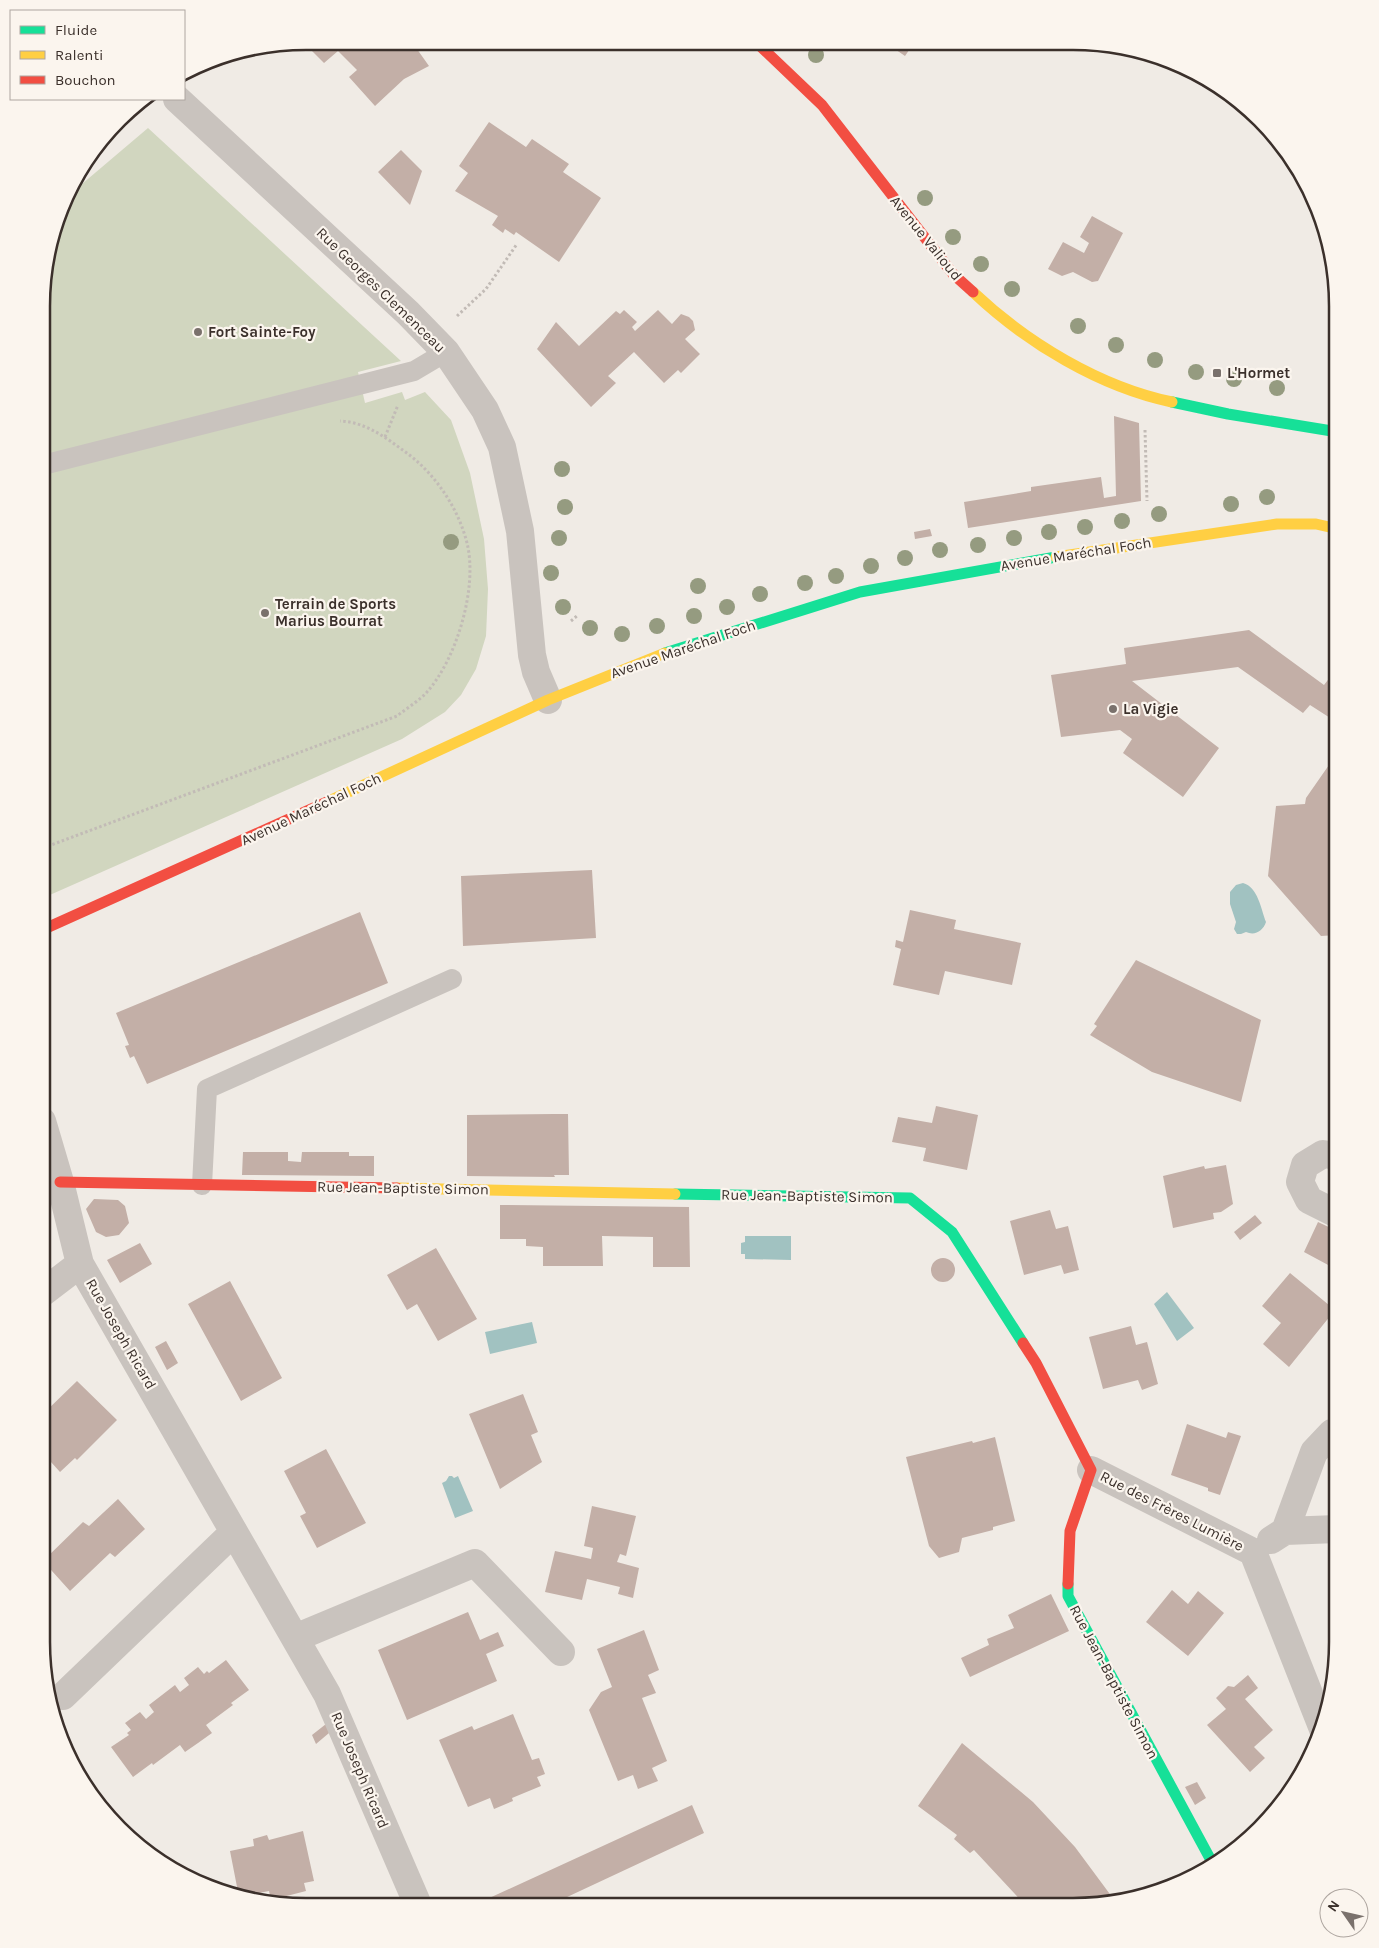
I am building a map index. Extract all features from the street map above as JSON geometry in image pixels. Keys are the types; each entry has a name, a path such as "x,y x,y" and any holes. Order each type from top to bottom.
{"main road":[{"name":"Avenue Valioud","path":"765,50 822,105 953,274 993,311 1036,342 1090,374 1156,399 1228,414 1329,431"},
{"name":"Avenue Maréchal Foch","path":"50,926 548,700 650,658 860,592 1008,564 1277,524 1316,524 1329,527"},
{"name":"Rue Jean-Baptiste Simon","path":"60,1182 910,1198 952,1232 1036,1363 1091,1470 1070,1531 1068,1596 1210,1858"}],"street":[{"name":"Rue Georges Clemenceau","path":"178,100 408,313 446,352 485,410 502,447 520,531 532,655 536,672 548,700"},
{"name":"Rue Joseph Ricard","path":"50,1148 80,1264 327,1694 415,1898"},
{"path":"1329,1155 1323,1154 1306,1166 1300,1182 1309,1200 1329,1210"},
{"path":"50,1287 80,1264"},
{"path":"1329,1436 1314,1452 1285,1530 1329,1529"},
{"name":"Rue des Frères Lumière","path":"1091,1470 1253,1552 1318,1715"},
{"name":"Rue des Frères Lumière","path":"1253,1552 1285,1530"},
{"path":"63,1696 234,1532"},
{"path":"295,1638 475,1563 561,1652"}],"lane":[{"path":"50,463 414,371 446,352"},
{"path":"202,1185 207,1089 452,979"}],"path":[{"path":"455,318 486,289 517,244"},
{"path":"1145,429 1147,501"},
{"path":"50,845 397,716 427,692 453,652 466,609 469,575 468,544 459,519 439,484 416,459 385,437"},
{"path":"571,621 578,615"}],"green space":[{"name":"Terrain de Sports Marius Bourrat","path":"148,128 401,361 358,372 365,403 402,392 405,400 425,392 451,420 470,473 484,539 488,589 486,636 476,669 461,695 445,712 402,739 50,895 50,306 55,256 69,208 80,186"}],"water":[{"path":"1243,883 1248,885 1256,894 1266,922 1261,930 1255,933 1237,934 1234,929 1236,922 1230,904 1230,892 1236,885"},
{"path":"745,1236 791,1236 791,1260 745,1259 745,1254 741,1254 741,1243 745,1242"},
{"path":"1167,1292 1194,1328 1177,1341 1154,1304"},
{"path":"532,1322 537,1343 490,1354 485,1332"},
{"path":"449,1476 454,1478 458,1476 473,1511 455,1518 442,1483"}],"building":[{"path":"311,50 418,50 429,66 404,79 375,106 349,77 357,70 338,51 324,63"},
{"path":"896,50 909,50 905,56"},
{"path":"489,122 526,147 532,139 569,164 563,172 601,198 559,262 516,232 514,235 505,229 503,233 492,225 498,216 455,191 468,173 459,166"},
{"path":"401,150 422,171 410,205 378,172"},
{"path":"1092,216 1123,233 1098,281 1092,282 1073,272 1062,276 1048,269 1063,242 1084,253 1089,243 1080,237"},
{"path":"624,310 637,322 632,327 635,331 658,310 672,324 681,314 689,317 693,321 695,330 685,339 700,354 681,373 678,370 664,383 634,352 608,376 616,383 591,407 537,349 556,322 579,346 616,311 620,314"},
{"path":"1114,416 1139,423 1141,501 968,528 964,502 1031,491 1031,487 1101,477 1104,498 1116,496"},
{"path":"930,529 932,536 915,539 914,532"},
{"name":"La Vigie","path":"1249,630 1324,685 1329,679 1329,717 1310,705 1303,713 1238,667 1132,681 1219,748 1183,797 1123,753 1132,739 1120,730 1061,737 1051,675 1126,664 1124,648"},
{"path":"1329,765 1329,936 1321,936 1268,876 1276,806 1305,804 1306,798"},
{"path":"592,870 596,938 463,946 461,876"},
{"path":"910,910 956,920 954,929 1021,943 1012,985 945,971 939,995 893,985 901,949 895,947 896,940 903,942"},
{"path":"360,912 388,983 147,1084 134,1056 130,1058 125,1046 129,1045 116,1013"},
{"path":"1136,960 1261,1020 1241,1102 1152,1072 1090,1035 1097,1026 1094,1024"},
{"path":"936,1106 978,1115 967,1170 923,1161 926,1148 892,1142 898,1117 932,1123"},
{"path":"568,1114 569,1175 554,1175 555,1177 467,1176 467,1115"},
{"path":"243,1152 288,1152 288,1161 301,1162 302,1152 349,1152 349,1156 374,1156 374,1176 242,1175"},
{"path":"1226,1165 1233,1204 1221,1212 1213,1213 1214,1219 1173,1228 1163,1176 1204,1166 1205,1169"},
{"path":"94,1199 118,1200 125,1206 129,1223 119,1235 106,1237 96,1232 86,1209"},
{"path":"500,1205 689,1207 690,1267 653,1267 653,1237 602,1236 603,1266 543,1266 543,1247 526,1246 526,1239 500,1239"},
{"path":"1050,1210 1056,1229 1068,1226 1079,1270 1064,1274 1061,1265 1024,1275 1010,1221"},
{"path":"1255,1215 1262,1223 1240,1240 1234,1232"},
{"path":"1318,1222 1329,1227 1329,1265 1304,1252"},
{"path":"140,1243 152,1264 120,1283 107,1260"},
{"path":"436,1248 477,1319 438,1341 417,1304 407,1310 387,1275"},
{"path":"938,1258 948,1258 955,1265 955,1275 948,1282 938,1282 931,1275 931,1265"},
{"path":"1290,1273 1329,1305 1329,1317 1289,1367 1263,1344 1281,1323 1262,1306"},
{"path":"230,1281 282,1378 241,1401 188,1304"},
{"path":"1131,1326 1136,1345 1147,1342 1158,1384 1142,1390 1138,1380 1103,1389 1089,1337"},
{"path":"166,1341 178,1363 167,1370 155,1347"},
{"path":"77,1381 117,1420 77,1460 75,1458 60,1472 50,1461 50,1407"},
{"path":"523,1394 538,1432 531,1435 542,1462 500,1489 469,1414"},
{"path":"1187,1424 1226,1438 1228,1432 1241,1436 1220,1495 1208,1491 1208,1488 1171,1475"},
{"path":"995,1437 1015,1521 993,1527 993,1530 962,1538 959,1552 939,1558 929,1546 906,1457"},
{"path":"326,1449 366,1523 317,1548 300,1516 306,1513 284,1471"},
{"path":"118,1499 145,1529 115,1557 110,1553 70,1591 50,1569 50,1554 83,1522 89,1526"},
{"path":"592,1506 636,1516 626,1556 620,1554 617,1562 639,1568 633,1598 618,1594 620,1587 587,1579 582,1600 545,1592 555,1551 591,1559 593,1548 584,1546"},
{"path":"1172,1590 1188,1604 1198,1591 1224,1613 1188,1656 1146,1622"},
{"path":"1051,1594 1069,1631 970,1677 961,1658 989,1645 987,1639 1014,1628 1008,1615"},
{"path":"468,1612 480,1640 498,1632 504,1646 486,1654 497,1681 407,1720 378,1650"},
{"path":"644,1630 659,1670 648,1675 656,1693 642,1698 667,1761 652,1768 658,1781 638,1789 633,1775 618,1781 589,1710 601,1692 612,1687 597,1649"},
{"path":"226,1660 249,1690 231,1703 233,1705 206,1725 212,1733 185,1752 180,1745 133,1777 111,1747 129,1735 127,1733 131,1730 125,1723 140,1712 146,1719 154,1712 149,1705 175,1685 180,1692 189,1685 184,1678 198,1667 204,1674 207,1671 209,1673"},
{"path":"1248,1675 1258,1688 1245,1699 1273,1730 1254,1747 1265,1758 1250,1772 1207,1725 1226,1709 1216,1698 1228,1686 1234,1687"},
{"path":"513,1714 532,1760 539,1758 545,1774 537,1777 541,1786 512,1798 513,1801 494,1809 490,1798 468,1807 439,1740 472,1726 474,1730"},
{"path":"326,1724 329,1733 316,1744 312,1735"},
{"path":"962,1743 1033,1802 1075,1847 1111,1895 1073,1898 1019,1898 974,1850 970,1853 954,1839 957,1835 918,1806"},
{"path":"1197,1782 1206,1798 1195,1805 1185,1787"},
{"path":"692,1805 704,1833 565,1898 489,1898"},
{"path":"303,1831 314,1881 304,1883 306,1891 284,1897 270,1896 269,1891 258,1893 237,1888 230,1851 254,1846 253,1839 267,1835 269,1840"}],"traffic: fast":[{"path":"1172,402 1228,414 1329,431"},
{"path":"665,653 860,592 1056,557"},
{"path":"675,1194 910,1198 952,1232 1023,1343"},
{"path":"1068,1584 1068,1596 1210,1858"}],"traffic: slow":[{"path":"973,292 1017,329 1066,360 1118,386 1172,402"},
{"path":"1056,557 1277,524 1316,524 1329,527"},
{"path":"329,801 548,700 665,653"},
{"path":"397,1188 675,1194"}],"traffic: jam":[{"path":"764,50 822,105 953,274 973,292"},
{"path":"50,926 329,801"},
{"path":"60,1182 397,1188"},
{"path":"1023,1343 1036,1363 1091,1470 1070,1531 1068,1584"}],"place":[{"name":"Fort Sainte-Foy","path":"198,332"},
{"name":"L'Hormet","path":"1217,373"},
{"name":"Terrain de Sports Marius Bourrat","path":"265,613"},
{"name":"La Vigie","path":"1113,709"}]}
